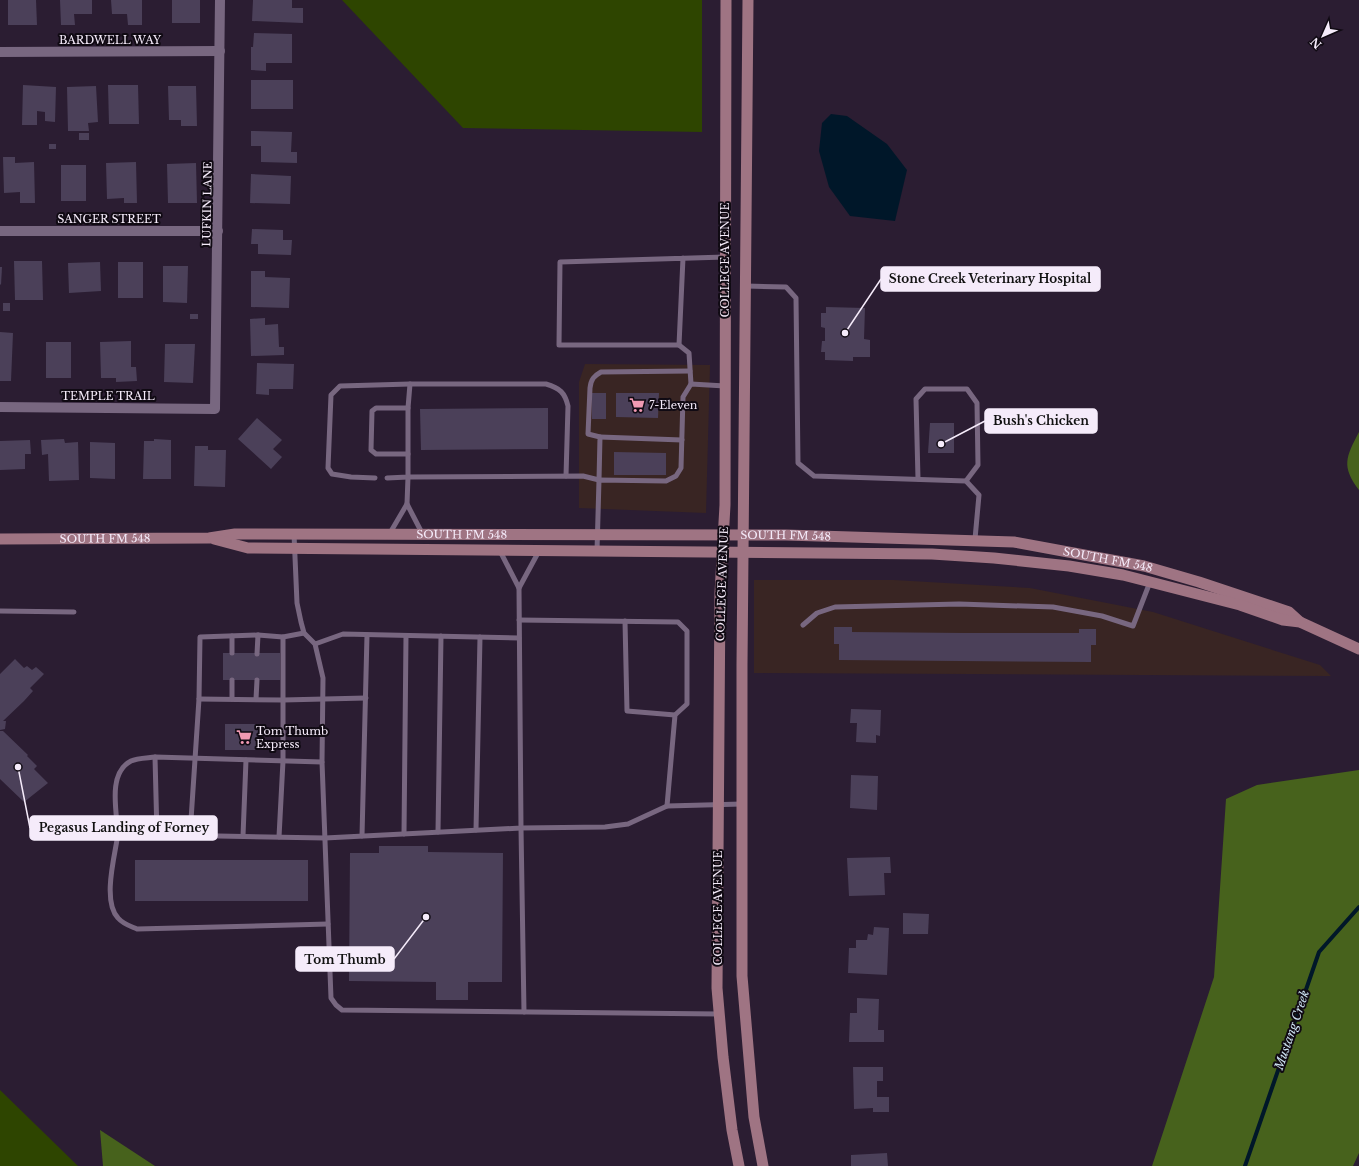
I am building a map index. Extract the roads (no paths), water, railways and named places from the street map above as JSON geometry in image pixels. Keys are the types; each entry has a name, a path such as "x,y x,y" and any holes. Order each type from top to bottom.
{"main road":[{"name":"COLLEGE AVENUE","path":"726,0 725,505 720,593 717,988 732,1130 739,1166"},
{"name":"COLLEGE AVENUE","path":"748,0 741,874 744,1012 754,1117 764,1166"},
{"name":"SOUTH FM 548","path":"0,539 209,538 234,534 422,533 743,535 975,539 1014,542 1144,566 1199,582 1289,612 1300,622 1359,649"},
{"name":"SOUTH FM 548","path":"209,538 248,548 932,554 994,558 1070,566 1123,575 1240,605 1283,620 1300,622"}],"street":[{"name":"LUFKIN LANE","path":"215,409 220,0"},
{"name":"BARDWELL WAY","path":"0,52 220,51"},
{"name":"SANGER STREET","path":"0,231 218,231"},
{"name":"TEMPLE TRAIL","path":"0,407 215,409"}],"lane":[{"path":"387,478 583,476 599,480 666,481 676,476 681,468 683,397 690,384 689,353 679,345 559,345 560,262 725,257"},
{"path":"679,345 683,258"},
{"path":"746,286 786,288 796,298 798,463 814,476 966,481 979,495 975,539"},
{"path":"682,440 600,437 588,434 590,388 594,376 601,372 690,371"},
{"path":"389,534 407,504 408,408 410,384"},
{"path":"375,478 332,474 328,468 332,395 340,386 410,384 546,384 557,387 565,395 568,406 566,476"},
{"path":"690,384 725,386"},
{"path":"918,479 916,400 925,389 954,388 967,389 977,403 978,465 966,481"},
{"path":"408,408 376,408 372,411 371,450 376,454 408,454"},
{"path":"598,551 600,437"},
{"path":"407,504 422,533"},
{"path":"294,534 297,603 304,633 315,644 323,678 322,762 328,924 331,998 336,1006 342,1010 719,1014"},
{"path":"500,550 519,588 524,1012"},
{"path":"519,588 539,551"},
{"path":"803,625 817,613 835,607 959,604 1053,607 1102,616 1133,626 1150,582"},
{"path":"0,612 74,612"},
{"path":"519,620 678,622 687,632 687,704 675,715 667,806"},
{"path":"625,621 627,710 675,715"},
{"path":"190,835 199,699 200,637 258,635 283,637 304,633"},
{"path":"315,644 343,634 519,638"},
{"path":"257,654 258,635"},
{"path":"362,836 367,635"},
{"path":"232,636 232,653"},
{"path":"404,834 406,636"},
{"path":"438,832 441,636"},
{"path":"279,837 283,761 283,637"},
{"path":"476,830 480,637"},
{"path":"232,680 232,699"},
{"path":"256,700 257,680"},
{"path":"199,699 283,700 366,698"},
{"path":"322,762 155,757 132,761 123,767 117,776 118,834 110,892 112,908 117,918 124,924 137,929 328,924"},
{"path":"155,757 157,835"},
{"path":"243,836 246,760"},
{"path":"118,834 325,838 521,828 605,828 628,824 667,806 742,804"}],"water":[{"path":"831,114 847,116 887,144 907,170 895,221 850,216 829,187 819,151 822,123"}],"waterway":[{"name":"Mustang Creek","path":"1245,1166 1319,952 1359,907"}],"place":[{"name":"Stone Creek Veterinary Hospital","path":"845,333"},
{"name":"7-Eleven","path":"637,405"},
{"name":"Bush's Chicken","path":"941,444"},
{"name":"Tom Thumb Express","path":"244,737"},
{"name":"Pegasus Landing of Forney","path":"18,767"},
{"name":"Tom Thumb","path":"426,917"}]}
